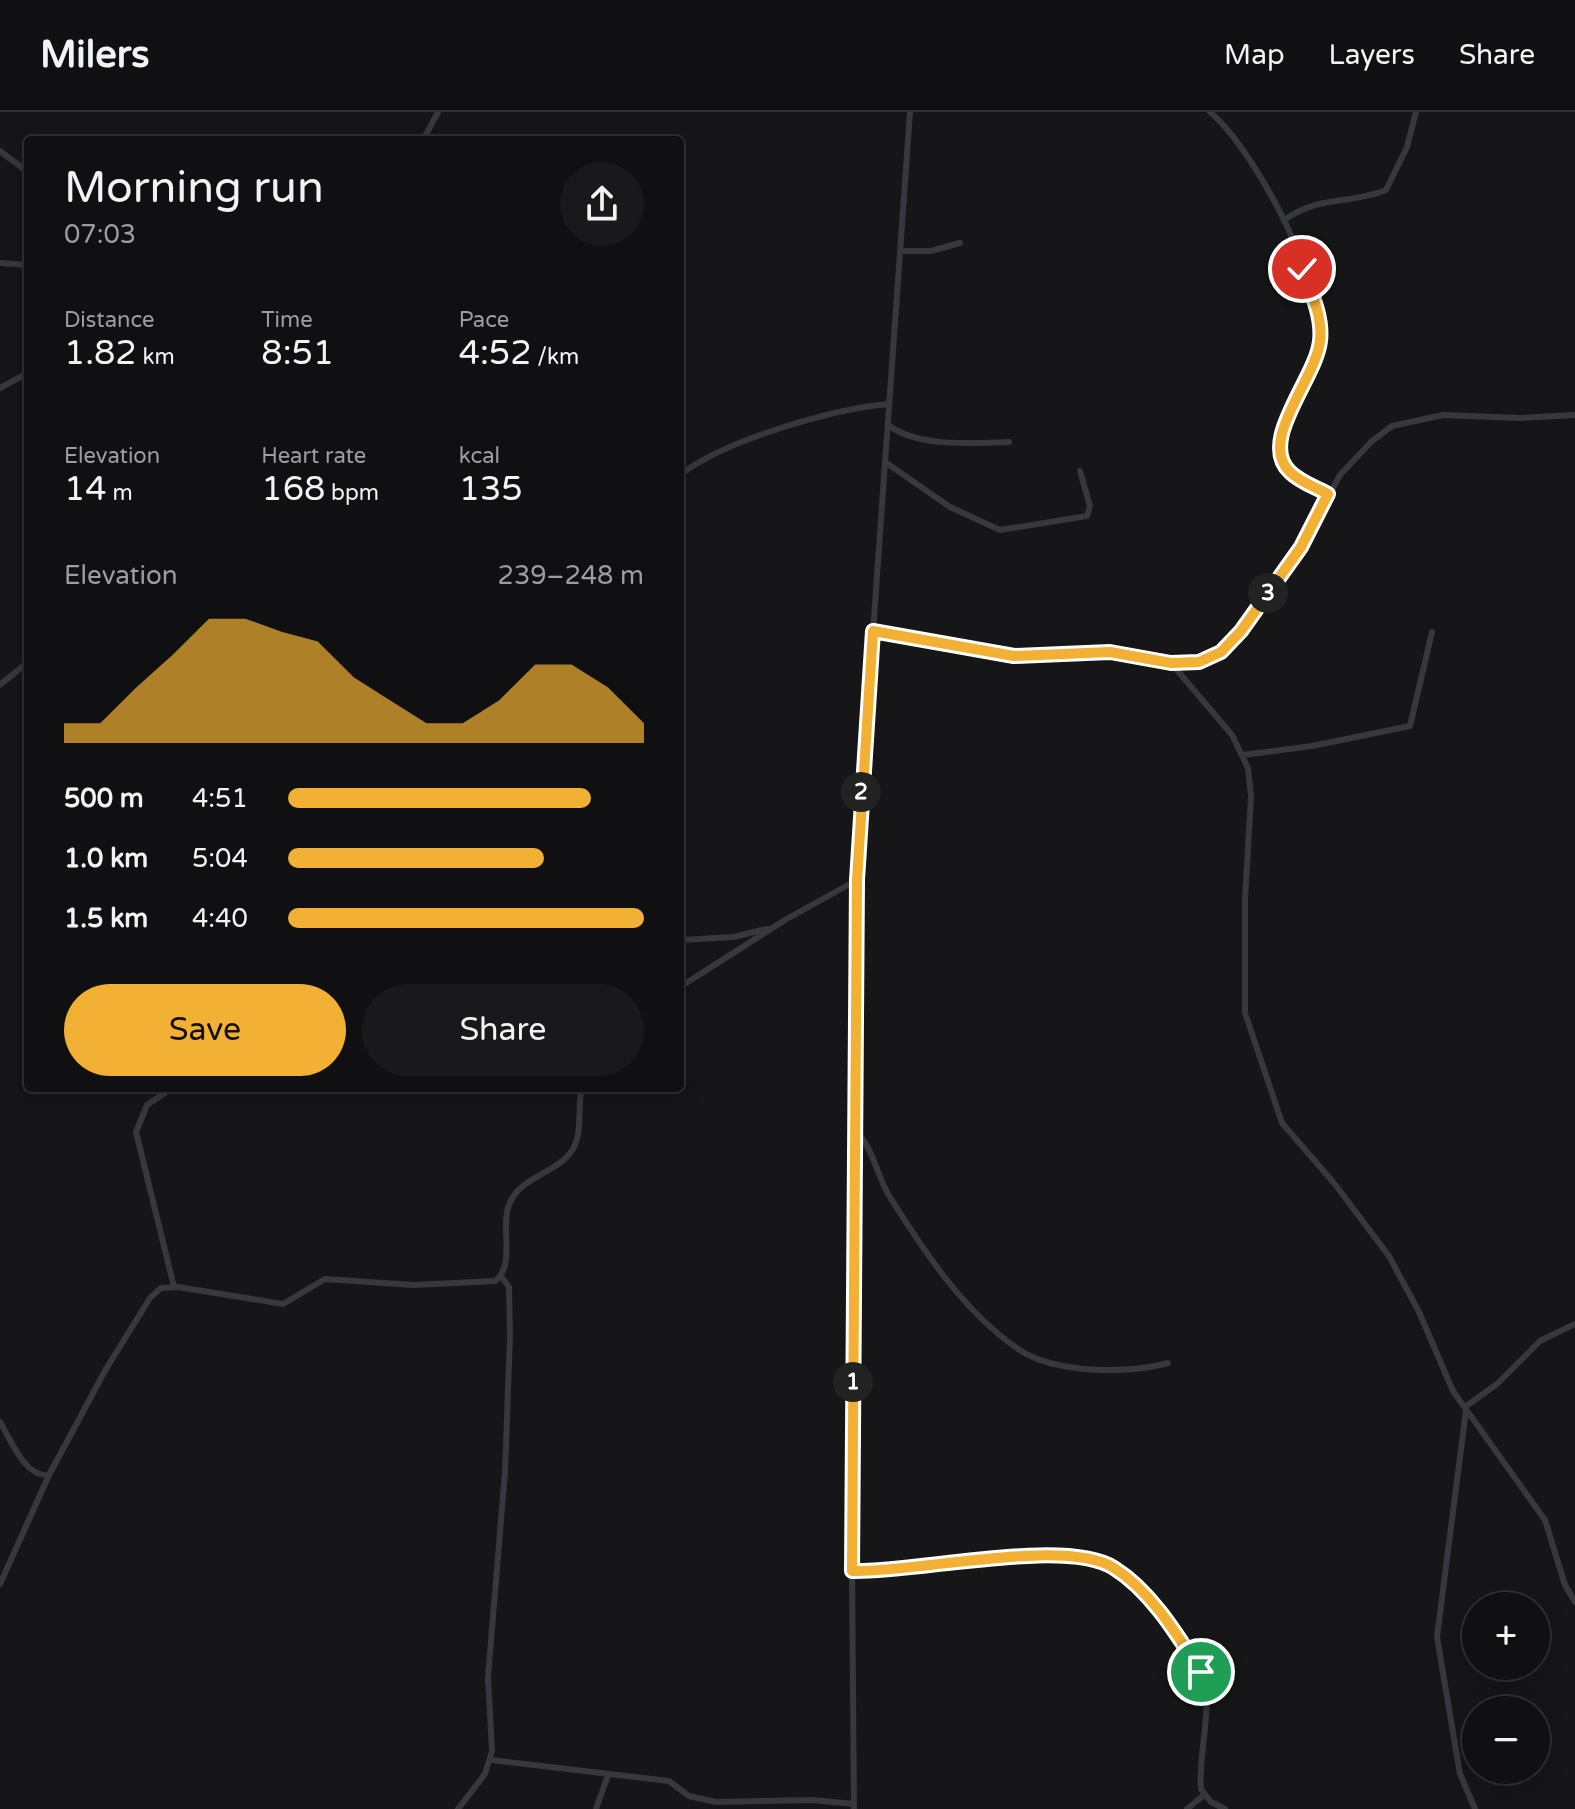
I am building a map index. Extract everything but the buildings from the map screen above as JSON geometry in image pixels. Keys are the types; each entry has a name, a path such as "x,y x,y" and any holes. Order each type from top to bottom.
{"street":[{"path":"425,136 438,112"},
{"path":"491,1760 672,1781 689,1796 716,1802 812,1800 854,1807 852,1571 857,880 910,112"},
{"path":"1210,112 1248,153 1284,220 1315,303 1320,331 1314,366 1279,436 1280,455 1282,463 1296,477 1328,494"},
{"path":"1284,220 1305,207 1333,198 1386,190 1407,147 1416,112"},
{"path":"0,151 24,169"},
{"path":"900,251 931,251 960,243"},
{"path":"0,263 24,265"},
{"path":"0,388 24,375"},
{"path":"684,473 728,446 850,409 889,404"},
{"path":"873,631 1014,656 1110,652 1171,663 1199,662 1229,645 1301,547 1328,494 1347,466 1392,426 1410,419 1443,415 1520,418 1575,415"},
{"path":"888,425 898,432 957,443 1009,442"},
{"path":"885,462 950,507 1000,530 1087,516 1090,506 1080,471"},
{"path":"1243,755 1312,746 1410,726 1432,632"},
{"path":"1171,663 1232,735 1243,755 1251,796 1244,929 1245,1013 1277,1111 1290,1134 1334,1183 1389,1256 1415,1303 1453,1391 1545,1520 1565,1585 1575,1602"},
{"path":"0,685 24,665"},
{"path":"684,984 771,929 857,880"},
{"path":"684,940 733,937 771,929"},
{"path":"167,1092 144,1109 136,1136 174,1287"},
{"path":"458,1809 485,1774 491,1760 490,1637 505,1472 510,1336 510,1294 501,1276 510,1201 522,1186 570,1153 576,1142 582,1092"},
{"path":"854,1130 863,1139 889,1196 936,1266 962,1297 1020,1350 1060,1364 1124,1371 1168,1363"},
{"path":"0,1584 49,1475 106,1369 150,1298 161,1288 174,1287 283,1304 325,1279 425,1285 490,1282 501,1276"},
{"path":"1475,1809 1460,1774 1437,1637 1466,1408 1497,1384 1540,1341 1575,1324"},
{"path":"0,1422 28,1466 39,1475 49,1475"},
{"path":"852,1571 915,1569 1029,1555 1098,1562 1115,1568 1154,1606 1204,1677 1200,1780 1204,1795 1225,1809"},
{"path":"596,1809 608,1775"},
{"path":"1187,1809 1204,1795"}],"route":[{"path":"1201,1672 1173,1630 1140,1590 1107,1564 1029,1555 884,1572 852,1571 857,857 864,752 873,631 1014,656 1110,652 1183,664 1212,658 1229,645 1301,547 1328,494 1296,477 1282,463 1280,455 1279,436 1314,366 1320,340 1315,303 1302,269"}]}
